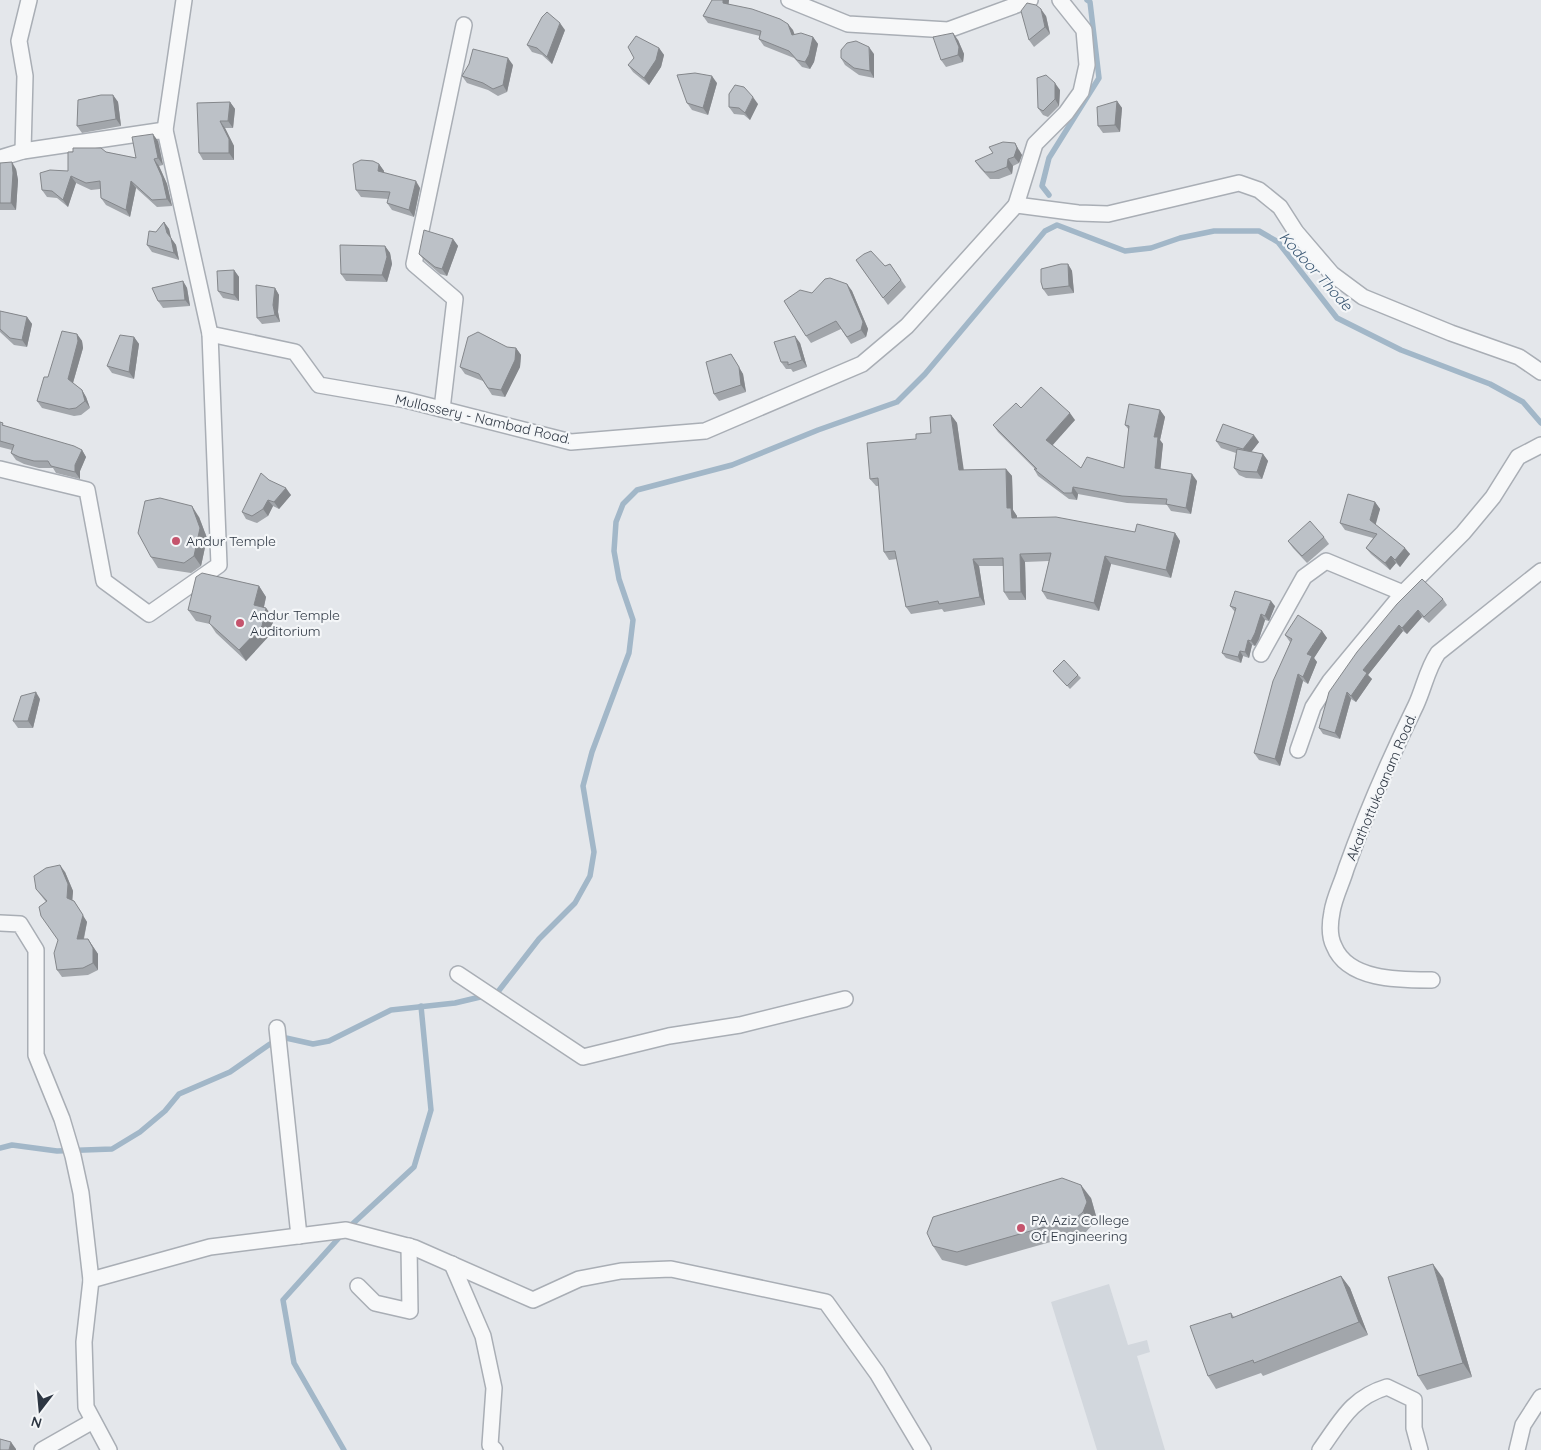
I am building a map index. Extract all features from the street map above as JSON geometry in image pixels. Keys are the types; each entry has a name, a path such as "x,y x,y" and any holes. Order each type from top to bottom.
{"street":[{"path":"23,151 24,76 20,42 29,0"},
{"path":"0,469 86,490 104,581 149,614 219,565 210,334 164,130 184,0"},
{"path":"789,0 848,24 948,30 1030,0"},
{"path":"1060,0 1084,30 1086,65 1080,92 1066,113 1035,144 1016,205 1078,213 1108,214 1239,183 1259,190 1280,207 1296,232 1332,274 1363,297 1451,333 1519,357 1541,372"},
{"path":"442,409 455,299 414,264 464,25"},
{"path":"0,158 23,151 164,130"},
{"name":"Mullassery - Nambad Road.","path":"210,334 294,352 320,385 406,400 571,442 705,431 862,364 906,326 1016,205"},
{"path":"1298,750 1313,707 1330,681 1402,593 1463,533 1493,497 1518,457 1541,445"},
{"path":"1261,654 1304,577 1326,560 1402,593"},
{"name":"Akathottukoanam Road.","path":"1432,980 1384,977 1346,963 1337,952 1332,940 1332,911 1354,846 1403,729 1424,687 1429,667 1438,654 1541,570"},
{"path":"0,923 20,924 36,950 36,1055 62,1119 72,1152 81,1193 91,1280 84,1342 86,1407 109,1450"},
{"path":"458,974 583,1057 669,1036 740,1025 844,999"},
{"path":"277,1028 299,1236"},
{"path":"91,1280 210,1248 346,1230 409,1246 533,1300 579,1279 621,1271 670,1268 826,1302 877,1373 923,1450"},
{"path":"358,1286 375,1303 410,1311 409,1246"},
{"path":"452,1264 483,1336 494,1388 490,1445 495,1450"},
{"path":"1320,1450 1336,1424 1353,1404 1371,1392 1388,1386 1414,1400 1414,1428 1420,1450"},
{"path":"1517,1450 1523,1425 1541,1397"},
{"path":"42,1450 94,1421"}],"shaded area":[{"path":"1109,1284 1128,1345 1147,1340 1150,1352 1137,1356 1165,1450 1097,1450 1051,1302"}],"building":[{"path":"712,0 723,0 723,3 752,9 780,19 788,24 792,35 801,33 813,37 809,55 805,62 797,60 789,51 759,39 761,31 703,16"},
{"path":"1027,3 1036,5 1041,9 1045,27 1029,40 1021,11"},
{"path":"547,12 560,23 547,57 537,48 527,45 542,17"},
{"path":"953,33 959,47 958,55 941,60 933,37"},
{"path":"636,36 659,48 656,60 644,78 628,65 634,58 628,47"},
{"path":"856,41 869,47 870,71 854,68 841,58 841,50 847,43"},
{"path":"473,49 508,58 503,85 493,89 483,83 462,76 469,64"},
{"path":"695,73 712,76 703,108 687,103 677,75"},
{"path":"1046,75 1055,83 1055,99 1043,111 1038,108 1037,78"},
{"path":"735,85 744,87 753,97 745,113 739,108 729,107 729,94"},
{"path":"101,95 113,95 116,119 77,126 78,100"},
{"path":"1117,101 1115,125 1098,126 1097,107"},
{"path":"230,102 228,121 220,121 229,139 229,153 199,153 197,103"},
{"path":"153,134 158,158 154,159 162,177 167,199 152,200 131,181 126,210 101,198 100,181 86,183 71,176 63,200 52,191 42,190 40,173 50,170 68,171 68,152 73,152 73,148 101,148 106,152 136,158 132,137"},
{"path":"1003,142 1015,143 1017,148 1014,157 1008,159 1007,167 994,172 985,172 975,161 993,153 989,147"},
{"path":"361,160 373,161 379,164 378,171 416,181 409,210 387,203 390,192 356,190 353,164"},
{"path":"12,162 11,203 0,203 0,163"},
{"path":"164,222 167,233 171,238 174,253 147,245 149,231 156,232"},
{"path":"424,230 453,239 442,269 435,267 419,254"},
{"path":"340,245 385,246 387,257 382,275 341,274"},
{"path":"871,251 885,266 890,264 901,280 883,298 856,260"},
{"path":"1068,264 1069,286 1043,289 1041,269"},
{"path":"234,270 234,295 218,291 217,271"},
{"path":"830,278 847,284 863,322 861,330 847,337 836,321 806,336 784,301 800,290 812,293 825,279"},
{"path":"183,281 185,300 158,301 152,288"},
{"path":"256,285 275,288 273,305 275,315 257,318"},
{"path":"0,311 27,317 22,340 10,338 0,329"},
{"path":"62,331 77,334 78,341 68,379 82,390 85,401 76,408 69,409 37,401 44,377 48,377"},
{"path":"478,332 507,347 516,348 515,360 501,390 488,388 479,374 460,367 468,337"},
{"path":"120,335 134,337 129,372 107,366"},
{"path":"795,336 802,360 788,365 788,362 781,362 774,342"},
{"path":"731,354 739,367 741,385 714,394 706,362"},
{"path":"1041,387 1070,413 1046,440 1081,468 1087,457 1124,468 1129,426 1125,425 1129,404 1160,410 1154,437 1158,437 1155,468 1192,474 1186,508 1166,504 1167,499 1122,496 1073,487 1072,493 1064,493 1034,469 1037,469 993,425 1016,403 1021,408"},
{"path":"951,415 959,470 1006,469 1007,508 1011,508 1012,518 1056,517 1135,532 1137,524 1175,533 1166,570 1105,556 1094,603 1042,591 1051,553 1020,554 1021,592 1004,592 1003,558 973,559 980,597 939,604 938,601 906,607 895,551 884,552 878,478 870,479 867,443 916,439 916,434 931,433 930,417"},
{"path":"0,422 3,423 2,425 82,450 75,465 75,472 51,466 48,461 34,461 11,453 14,445 0,441"},
{"path":"1223,424 1254,435 1243,449 1216,441"},
{"path":"1237,449 1263,454 1257,472 1241,471 1234,468"},
{"path":"261,473 269,480 286,488 274,502 268,500 263,509 252,516 242,512"},
{"path":"1348,494 1375,502 1370,520 1405,548 1395,560 1391,556 1385,563 1366,548 1377,534 1340,523"},
{"name":"Andur Temple","path":"160,498 192,506 200,528 194,556 184,563 151,557 138,533 145,501"},
{"path":"1310,521 1324,537 1302,556 1288,541"},
{"name":"Andur Temple Auditorium","path":"202,573 259,586 254,605 266,608 262,626 239,650 209,623 211,616 188,610 196,577"},
{"path":"1422,579 1443,599 1424,617 1418,610 1402,628 1399,625 1363,670 1367,673 1351,696 1347,692 1335,733 1319,728 1329,692 1357,652 1397,604"},
{"path":"1235,591 1271,601 1265,616 1261,614 1251,641 1248,640 1245,652 1240,651 1238,657 1222,653 1236,608 1230,606"},
{"path":"1298,615 1322,631 1307,654 1312,656 1303,677 1298,674 1275,759 1254,753 1273,681 1292,639 1285,635"},
{"path":"1064,660 1078,675 1067,686 1053,671"},
{"path":"36,692 28,721 13,721 21,696"},
{"path":"60,865 68,884 67,898 74,901 83,915 77,939 88,939 93,948 93,963 83,968 57,970 54,953 58,940 41,916 39,907 47,901 36,889 34,876 46,868"},
{"path":"1062,1178 1081,1185 1087,1202 1083,1212 1076,1218 957,1252 933,1246 927,1233 933,1217"},
{"path":"1433,1264 1463,1363 1418,1376 1388,1277"},
{"path":"1341,1276 1359,1322 1254,1363 1253,1360 1208,1376 1190,1326 1231,1313 1232,1318"},
{"path":"0,1439 11,1442 9,1450 0,1450"}],"waterway":[{"path":"1049,195 1042,186 1049,158 1099,78 1090,2 1087,0"},
{"name":"Kodoor Thode","path":"0,1148 12,1145 57,1151 112,1149 140,1132 165,1111 179,1094 230,1072 270,1044 286,1038 313,1044 329,1041 391,1010 455,1003 497,993 539,939 575,903 590,876 594,852 583,786 592,752 629,653 633,620 619,579 614,551 616,522 623,504 637,490 732,465 818,430 897,402 925,374 1045,231 1057,225 1125,251 1151,248 1180,238 1214,231 1259,231 1278,242 1337,318 1401,350 1490,384 1523,402 1541,423"},
{"path":"344,1450 294,1363 283,1300 346,1230 414,1167 431,1110 421,1006"}],"place":[{"name":"Andur Temple","path":"176,541"},
{"name":"Andur Temple Auditorium","path":"240,623"},
{"name":"PA Aziz College Of Engineering","path":"1021,1228"}]}
